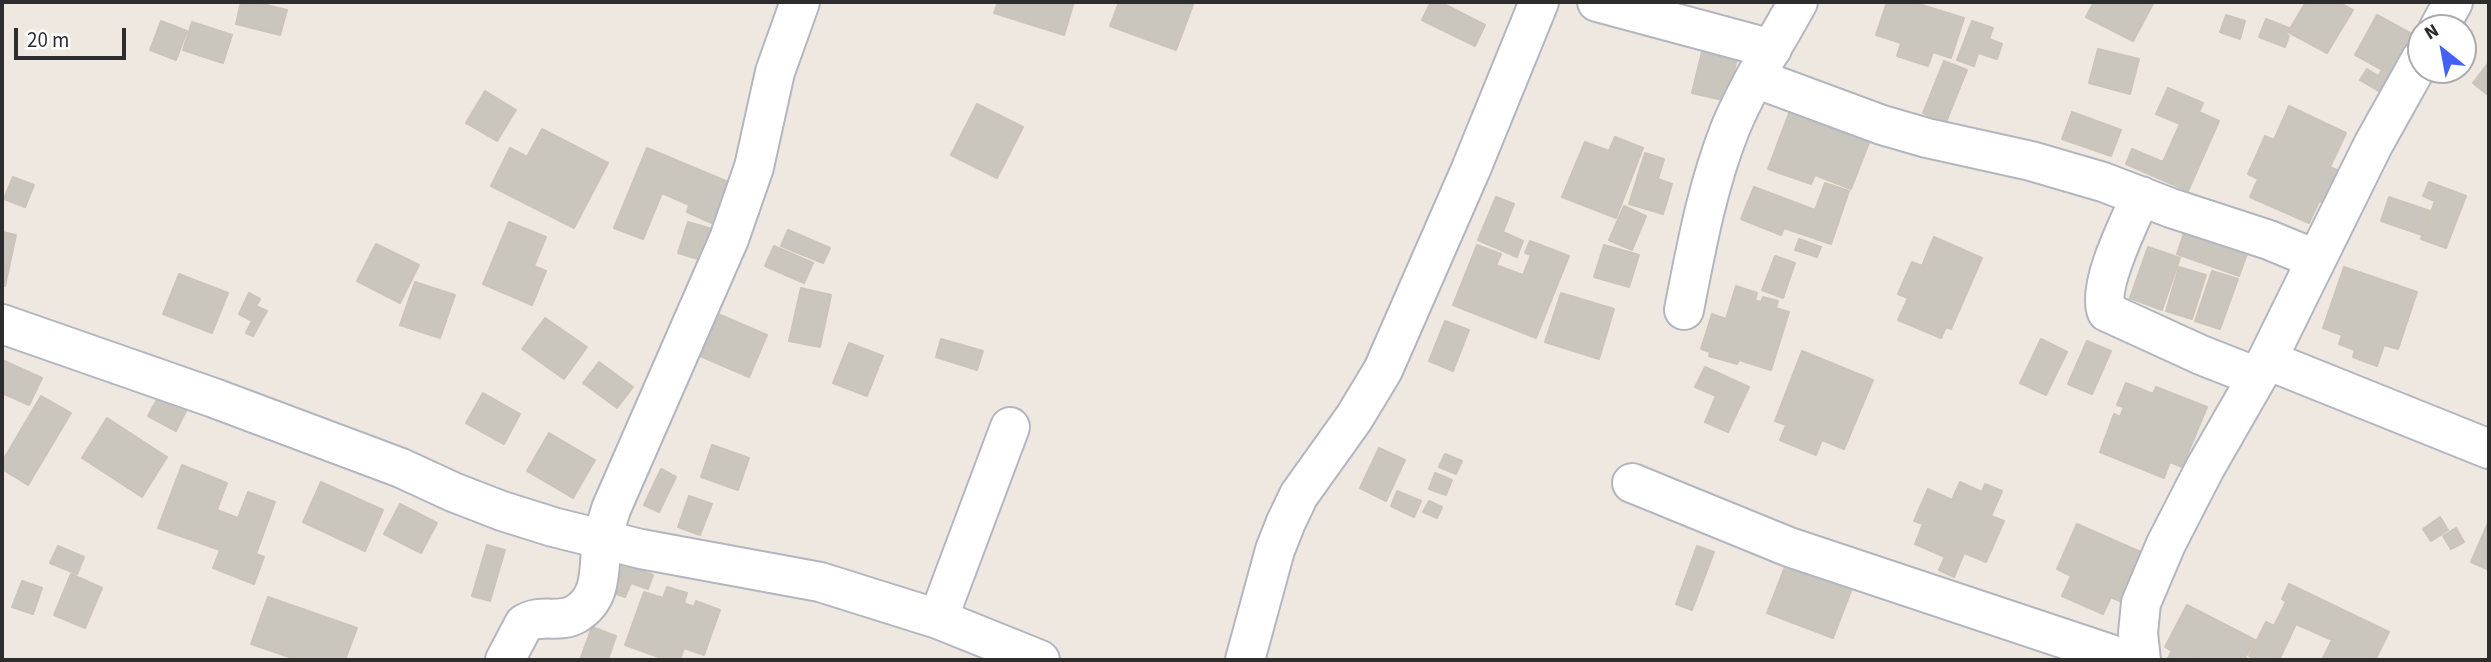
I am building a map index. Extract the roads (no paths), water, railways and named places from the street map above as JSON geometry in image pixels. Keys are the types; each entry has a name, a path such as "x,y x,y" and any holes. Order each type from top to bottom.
{"street":[{"path":"505,660 524,624 541,617 559,620 576,614 591,600 599,583 602,540 622,481 684,346 729,239 754,167 775,72 800,2"},
{"path":"1245,660 1275,550 1286,522 1300,495 1354,418 1383,370 1471,169 1539,2"},
{"path":"1597,2 1764,64 1882,125 2069,171 2269,240 2315,259"},
{"path":"1684,310 1706,204 1730,129 1798,2"},
{"path":"2141,660 2137,633 2141,603 2166,544 2205,468 2262,369 2373,145 2407,84"},
{"path":"2141,196 2115,258 2105,291 2103,303 2107,312 2201,355 2262,369 2489,449"},
{"path":"2,324 214,398 401,468 502,511 602,540 809,579 938,619 1041,660"},
{"path":"938,619 1010,426"},
{"path":"1632,483 1789,547 2128,660"}]}
